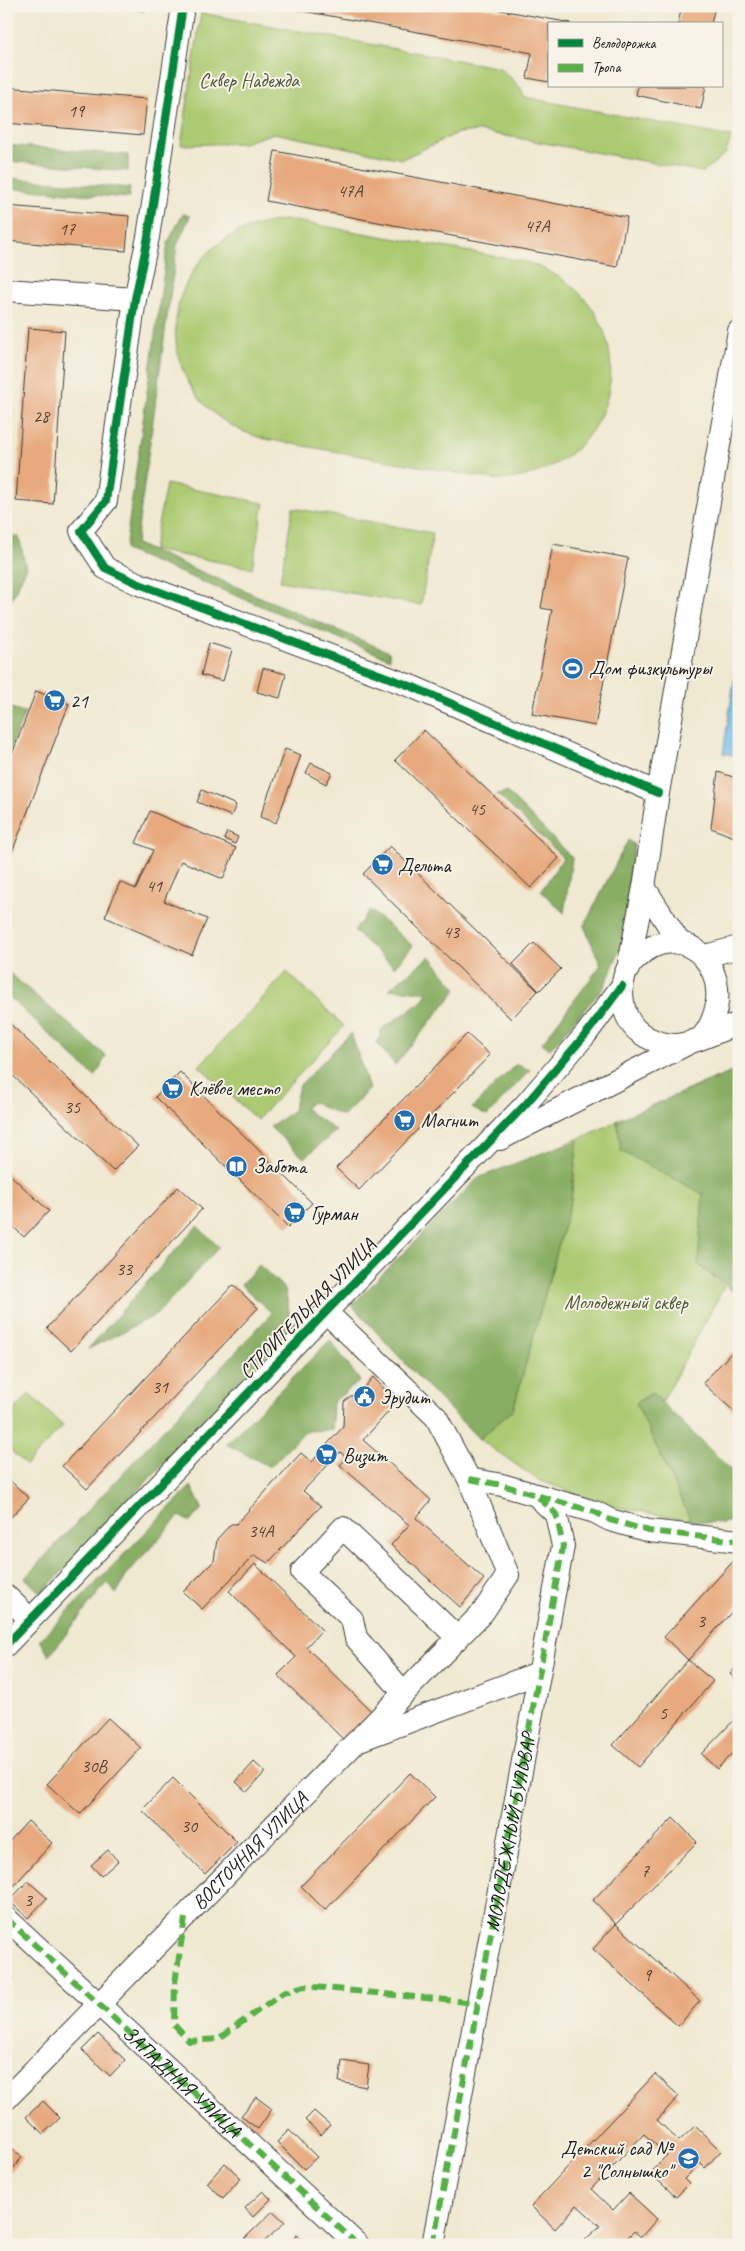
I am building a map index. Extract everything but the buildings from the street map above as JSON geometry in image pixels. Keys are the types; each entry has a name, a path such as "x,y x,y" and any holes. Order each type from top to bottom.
{"street":[{"path":"183,6 106,501 81,531 104,568 139,584 413,687 658,793"},
{"path":"6,290 136,299"},
{"name":"СТРОИТЕЛЬНАЯ УЛИЦА","path":"6,1645 525,1105 586,1034 625,978 644,887 658,793 733,397 739,331"},
{"path":"644,887 679,942"},
{"path":"679,942 693,946 709,955 721,972 732,1004 714,1026 696,1040 677,1045 659,1043 639,1032 630,1022 623,1006 625,978 647,949 662,943 679,942"},
{"path":"709,955 739,947"},
{"name":"СТРОИТЕЛЬНАЯ УЛИЦА","path":"485,1146 696,1040"},
{"path":"326,1312 436,1417 469,1479 508,1575 483,1612 356,1741"},
{"name":"МОЛОДЁЖНЫЙ БУЛЬВАР","path":"433,2245 563,1546 556,1514 536,1495 502,1484 469,1479"},
{"path":"536,1495 595,1512 610,1520 649,1531 739,1541"},
{"path":"404,1692 356,1638 352,1619 302,1572 343,1528 458,1638"},
{"path":"6,1596 30,1619"},
{"name":"ВОСТОЧНАЯ УЛИЦА","path":"6,2099 356,1741 538,1674"},
{"name":"ЗАПАДНАЯ УЛИЦА","path":"6,1918 99,2002 358,2245"}],"green space":[{"name":"Сквер Надежда","path":"201,13 500,68 521,88 524,97 731,137 726,153 703,172 479,131 458,133 402,159 274,133 243,143 181,145"},
{"path":"6,145 128,155 128,171 6,161"},
{"path":"6,178 130,188 129,198 6,188"},
{"path":"183,214 190,216 177,245 136,544 389,652 390,659 125,550 168,242"},
{"path":"289,220 522,261 564,280 593,309 608,344 610,381 600,417 578,447 543,470 498,480 265,439 223,420 194,391 178,356 176,319 186,283 209,252 243,230"},
{"path":"166,484 264,503 252,568 153,550"},
{"path":"293,508 433,533 421,605 280,581"},
{"path":"6,535 19,537 26,569 6,611 6,563 9,562 6,558"},
{"path":"6,707 25,712 6,759"},
{"path":"507,792 572,858 564,913 541,891 563,858 497,794"},
{"path":"628,840 634,845 624,940 604,987 550,1049 542,1043 601,965 584,926"},
{"path":"370,910 413,946 394,967 354,931"},
{"path":"430,956 457,989 395,1065 377,1043 382,1029 424,1000 427,992 389,989"},
{"path":"6,970 106,1056 95,1077 6,994"},
{"path":"287,972 344,1026 257,1120 199,1066"},
{"path":"351,1033 369,1089 343,1116 312,1102 304,1108 336,1131 304,1158 270,1127 293,1111 299,1086"},
{"path":"516,1064 530,1070 487,1116 472,1108"},
{"path":"739,1069 739,1296 698,1264 703,1194 621,1151 617,1120"},
{"name":"Молодежный сквер","path":"717,1077 698,1264 724,1287 662,1402 652,1393 636,1403 691,1521 611,1506 538,1480 479,1439 513,1410 571,1200 578,1139"},
{"path":"578,1139 571,1200 513,1410 479,1439 413,1372 352,1305 478,1178"},
{"path":"197,1226 219,1247 156,1315 88,1349"},
{"path":"259,1265 285,1289 292,1327 41,1594 25,1578 272,1313 241,1285"},
{"path":"330,1340 360,1381 333,1402 332,1430 305,1431 270,1467 226,1444"},
{"path":"652,1393 739,1478 739,1519 723,1523 691,1521 636,1403"},
{"path":"29,1394 63,1426 26,1465 6,1446 6,1419"},
{"path":"191,1486 202,1508 190,1522 179,1516 128,1573 116,1594 107,1582 49,1656 40,1640"}],"water":[{"path":"735,675 739,676 739,756 723,753"}],"marked path":[{"path":"433,2245 563,1546 556,1514 536,1495 502,1485 469,1479"},
{"path":"539,1496 595,1512 610,1520 649,1531 739,1541"},
{"path":"6,1918 358,2245"},
{"path":"185,1918 175,1983 174,2025 189,2041 218,2039 283,1993 304,1986 477,2003"}],"cycle path":[{"path":"183,6 148,237 135,299 106,501 81,531 105,568 139,584 413,687 658,793"},
{"path":"6,1645 525,1105 586,1034 622,986"}],"place":[{"name":"Дом физкультуры","path":"573,668"},
{"name":"21","path":"54,701"},
{"name":"Дельта","path":"382,865"},
{"name":"Клёвое место","path":"173,1088"},
{"name":"Магнит","path":"405,1120"},
{"name":"Забота","path":"237,1166"},
{"name":"Гурман","path":"295,1213"},
{"name":"Эрудит","path":"364,1397"},
{"name":"Визит","path":"327,1455"},
{"name":"Детский сад № 2 \"Солнышко\"","path":"688,2159"}]}
